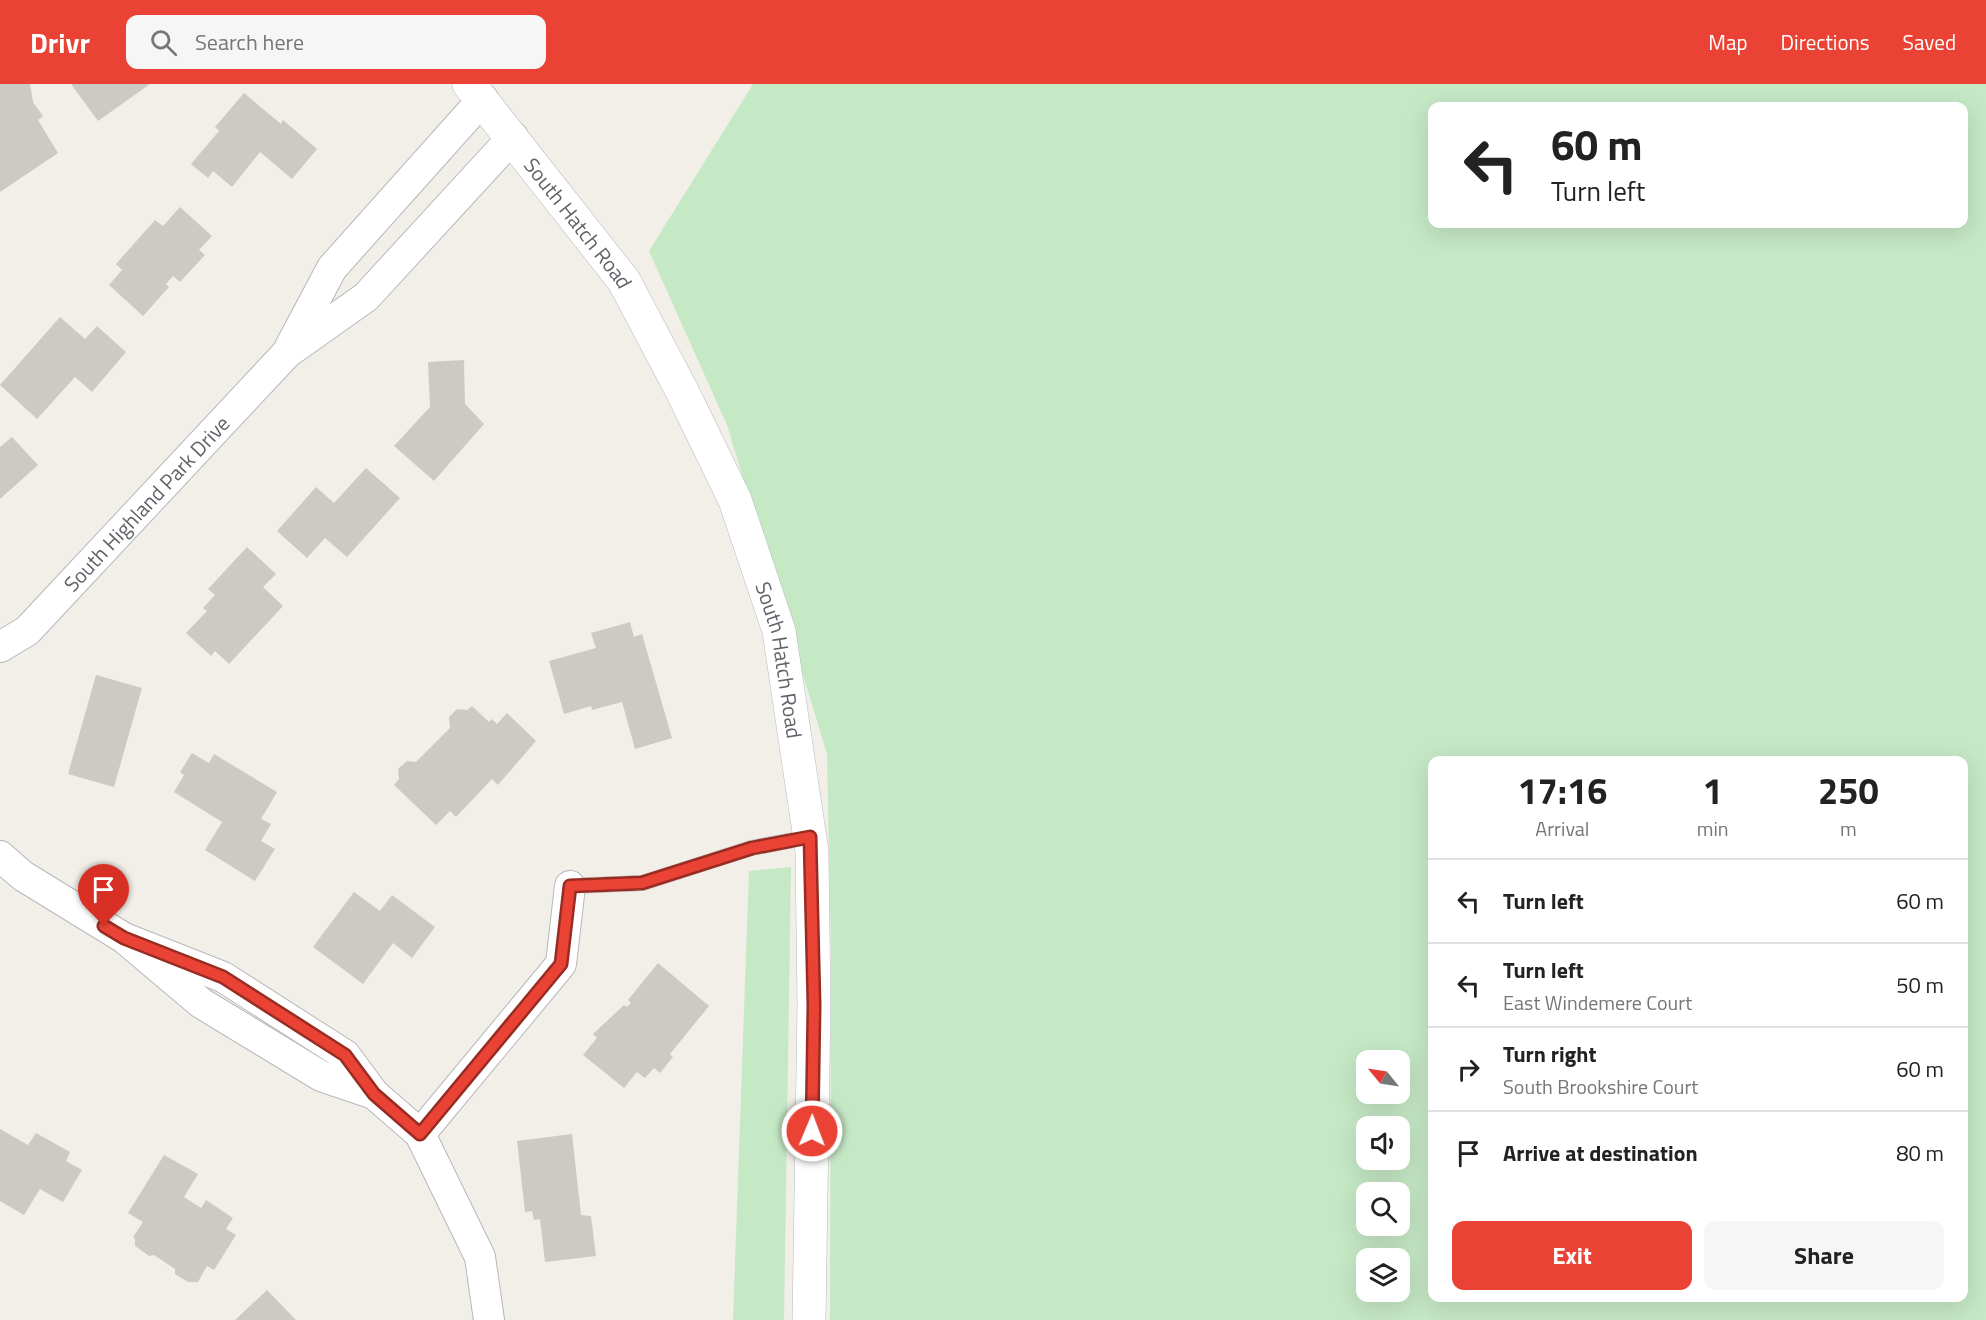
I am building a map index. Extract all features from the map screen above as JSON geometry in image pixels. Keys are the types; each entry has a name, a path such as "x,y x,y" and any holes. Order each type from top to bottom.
{"main road":[{"name":"South Hatch Road","path":"476,92 624,281 682,391 735,500 778,630 810,837 814,1005 809,1320"}],"street":[{"name":"South Highland Park Drive","path":"287,352 332,268 476,92"},
{"name":"South Highland Park Drive","path":"0,647 27,631 287,352 366,297 513,137"},
{"path":"0,856 23,876 124,938 201,1003 321,1076 374,1094 420,1134 480,1257 489,1320"},
{"path":"420,1134 561,964 570,886"}],"lane":[{"path":"570,886 642,883 752,848 810,837"}],"green space":[{"path":"753,84 1986,84 1986,1320 830,1320 831,950 827,754 727,425 649,251"},
{"path":"791,867 784,1320 733,1320 749,871"}],"building":[{"path":"0,84 30,84 33,102 43,116 38,120 58,153 0,192"},
{"path":"71,84 150,84 98,121"},
{"path":"244,93 281,124 283,120 317,149 292,179 260,152 232,187 213,171 208,178 191,164 219,131 215,127"},
{"path":"180,207 212,236 199,250 205,255 180,282 173,276 166,284 169,287 143,316 109,285 122,270 116,264 155,220 163,226"},
{"path":"60,317 85,339 97,326 126,352 92,392 75,377 37,419 0,385"},
{"path":"464,360 465,404 484,424 434,481 394,446 430,407 428,362"},
{"path":"12,437 38,465 0,499 0,447"},
{"path":"366,468 400,498 347,557 325,538 307,558 277,531 316,487 334,503"},
{"path":"247,547 276,574 263,587 283,606 229,664 215,651 211,656 186,633 207,611 203,608 215,595 208,589"},
{"path":"630,622 634,637 642,634 672,738 635,749 622,702 592,710 591,706 564,714 549,661 596,648 591,633"},
{"path":"96,675 142,688 114,787 68,774"},
{"path":"472,706 489,722 492,719 497,724 507,713 536,741 498,785 492,779 456,817 450,811 436,825 394,785 399,779 398,769 407,761 416,762 450,728 449,717 457,709 467,710"},
{"path":"192,753 209,763 214,754 277,792 261,819 271,824 261,841 275,849 255,881 205,850 222,822 174,792 184,775 180,772"},
{"path":"354,892 380,911 392,895 435,927 412,958 393,943 363,984 313,947"},
{"path":"658,963 709,1006 670,1054 673,1057 660,1073 654,1068 645,1078 637,1072 624,1088 583,1055 597,1038 593,1034 624,1005 627,1007 631,1003 628,1000"},
{"path":"0,1129 28,1145 36,1133 70,1152 66,1161 82,1170 63,1202 40,1189 24,1215 0,1201"},
{"path":"572,1134 581,1215 591,1216 596,1256 545,1262 540,1219 534,1220 532,1211 525,1212 517,1141"},
{"path":"164,1155 198,1174 184,1197 201,1208 206,1200 233,1218 226,1229 236,1235 214,1270 207,1266 198,1282 188,1282 175,1274 175,1269 135,1246 133,1237 143,1222 128,1213"},
{"path":"267,1290 296,1320 235,1320"}],"route":[{"path":"104,926 124,938 223,977 345,1055 374,1094 420,1134 561,964 570,886 642,883 752,848 810,837 814,1005 812,1131"}]}
